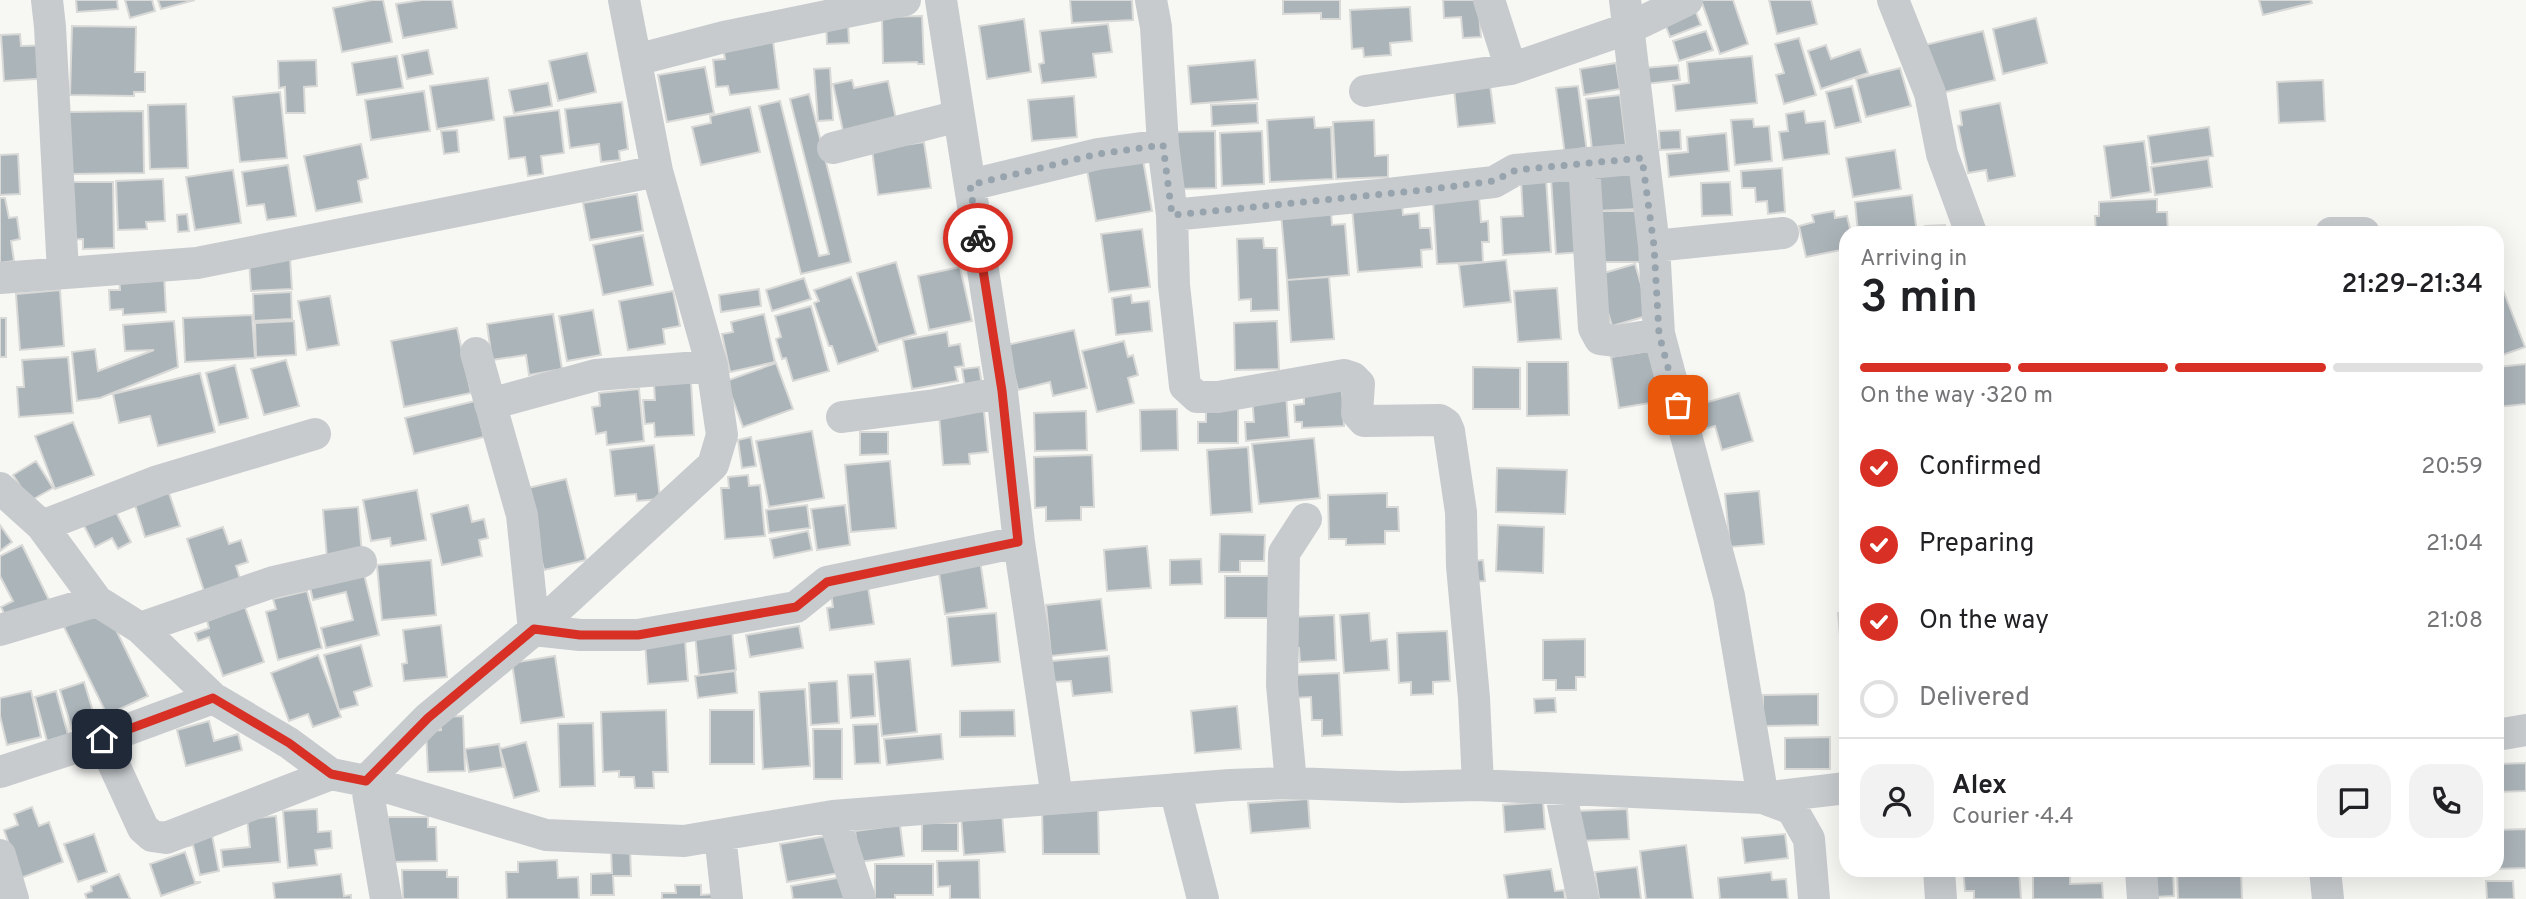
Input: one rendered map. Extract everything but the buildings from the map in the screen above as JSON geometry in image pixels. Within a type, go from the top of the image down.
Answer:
[{"type":"street","points":[[47,0],[63,272]]},
{"type":"street","points":[[366,781],[428,718],[534,629],[713,466],[722,435],[712,366],[657,172],[624,0]]},
{"type":"street","points":[[636,60],[724,37],[905,0]]},
{"type":"street","points":[[941,0],[1002,391],[1018,542],[1057,798]]},
{"type":"street","points":[[1151,0],[1156,27],[1163,145],[1172,215],[1174,285],[1185,386],[1197,397],[1218,397],[1344,375],[1359,384],[1357,413],[1364,421],[1440,421],[1446,424],[1461,512],[1462,566],[1475,698],[1478,785]]},
{"type":"street","points":[[1489,0],[1511,69]]},
{"type":"street","points":[[1365,91],[1511,69],[1627,14],[1687,0]]},
{"type":"street","points":[[1893,0],[1930,93],[1942,154],[1968,226]]},
{"type":"street","points":[[1627,14],[1654,246],[1659,334],[1730,596],[1763,798]]},
{"type":"street","points":[[833,148],[959,116]]},
{"type":"street","points":[[970,185],[1098,154],[1163,145]]},
{"type":"street","points":[[1172,215],[1379,195],[1494,181],[1516,170],[1642,158]]},
{"type":"street","points":[[1584,163],[1594,328],[1600,339],[1617,341],[1659,334]]},
{"type":"street","points":[[0,278],[197,263],[657,172]]},
{"type":"street","points":[[1654,246],[1783,233]]},
{"type":"street","points":[[476,353],[522,515],[534,629]]},
{"type":"street","points":[[490,404],[596,375],[712,366]]},
{"type":"street","points":[[842,417],[935,405],[1002,391]]},
{"type":"street","points":[[42,526],[158,481],[315,434]]},
{"type":"street","points":[[0,488],[42,526],[97,601],[140,628],[213,698],[289,743],[331,774],[366,781],[547,835],[684,841],[832,816],[1175,789],[1291,783],[1402,787],[1478,785],[1763,798],[1839,789]]},
{"type":"street","points":[[1291,783],[1282,685],[1284,553],[1306,519]]},
{"type":"street","points":[[534,629],[580,635],[638,635],[796,607],[827,582],[1018,542]]},
{"type":"street","points":[[140,628],[272,582],[361,562]]},
{"type":"street","points":[[0,630],[97,601]]},
{"type":"street","points":[[0,772],[102,739],[213,698]]},
{"type":"street","points":[[2504,734],[2526,730]]},
{"type":"street","points":[[102,739],[143,828],[152,836],[166,838],[331,774]]},
{"type":"street","points":[[366,781],[386,899]]},
{"type":"street","points":[[1175,789],[1202,899]]},
{"type":"street","points":[[1560,790],[1583,899]]},
{"type":"street","points":[[1763,798],[1792,809],[1809,839],[1814,899]]},
{"type":"street","points":[[832,816],[860,899]]},
{"type":"street","points":[[720,835],[727,899]]},
{"type":"street","points":[[0,855],[13,899]]},
{"type":"street","points":[[1939,877],[1941,899]]},
{"type":"street","points":[[2141,877],[2143,899]]},
{"type":"street","points":[[2326,877],[2328,899]]},
{"type":"way so far","points":[[978,238],[970,185],[1098,154],[1163,145],[1172,215],[1425,190],[1494,181],[1516,170],[1642,158],[1654,246],[1659,334],[1678,405]]},
{"type":"route","points":[[102,739],[213,698],[289,743],[331,774],[366,781],[428,718],[534,629],[580,635],[638,635],[796,607],[827,582],[1018,542],[1002,391],[978,238]]}]
